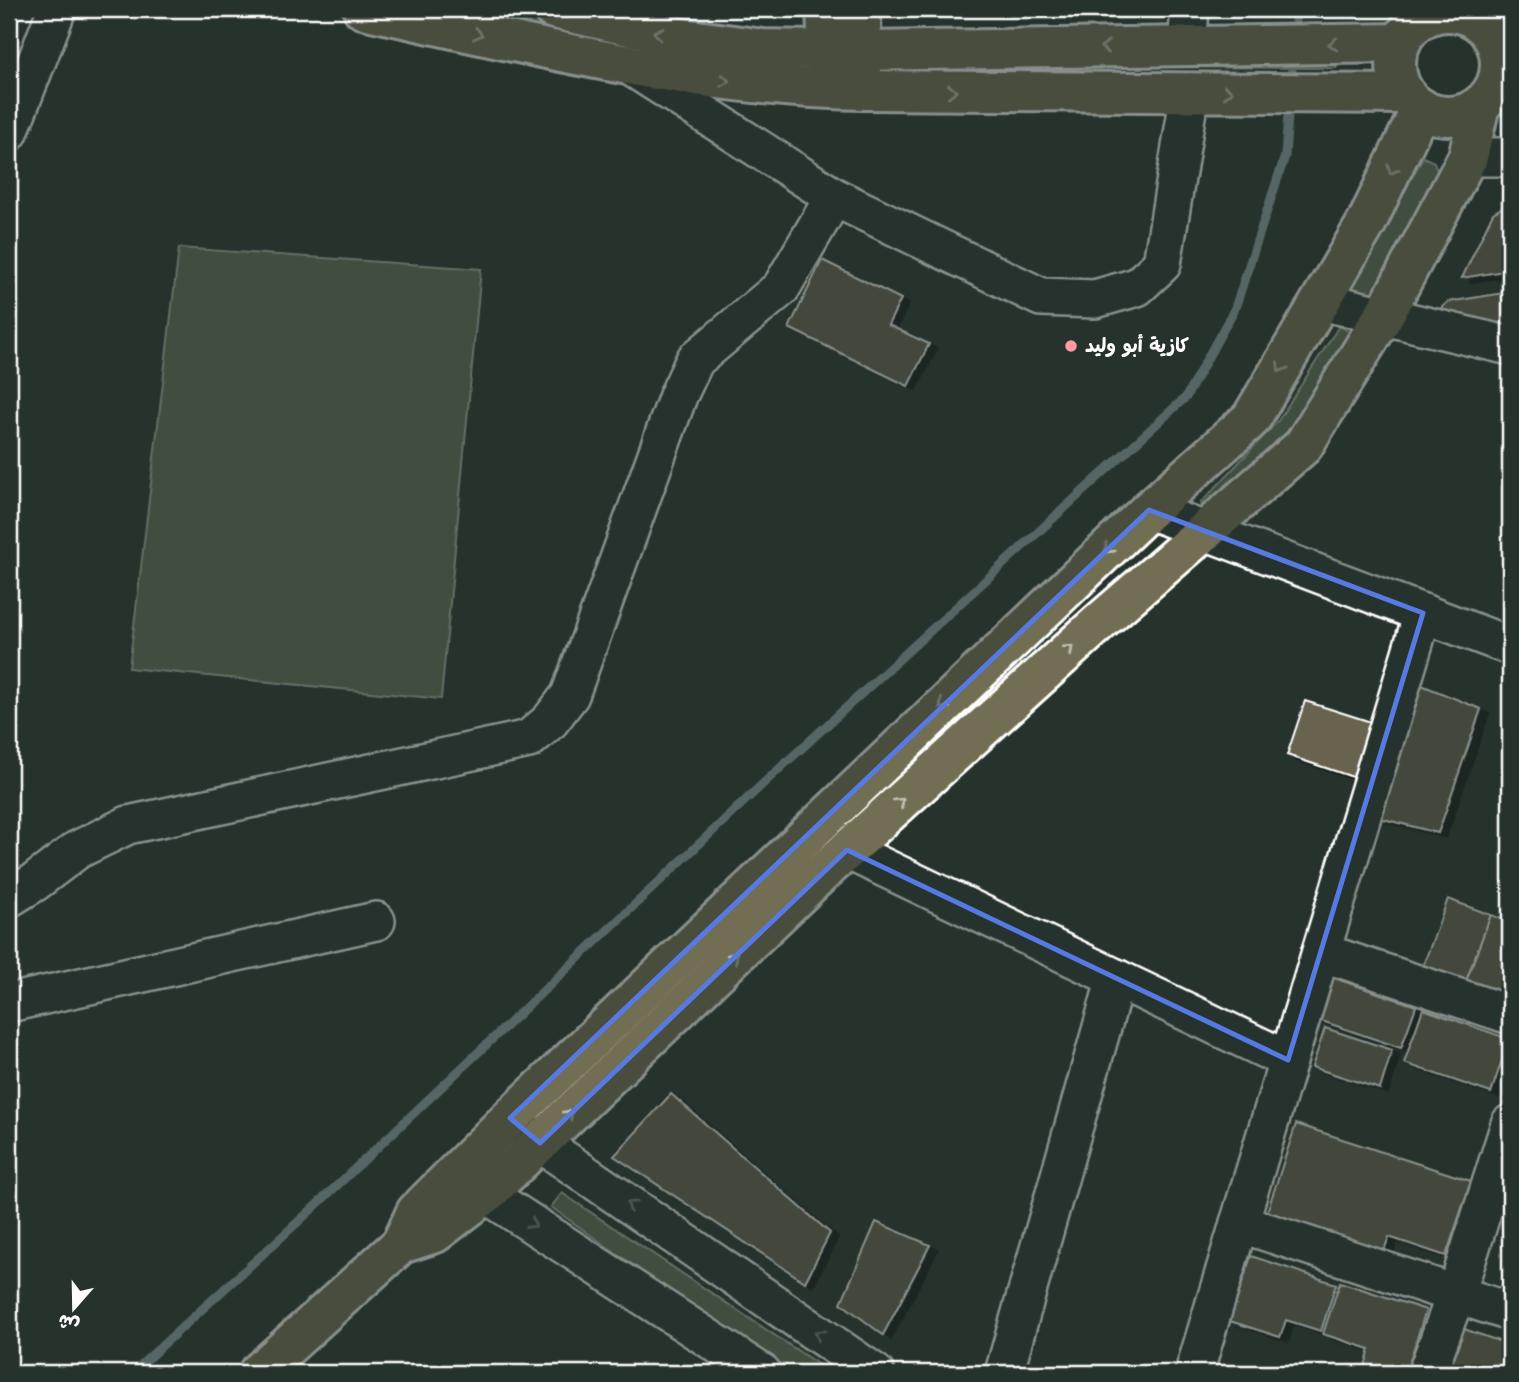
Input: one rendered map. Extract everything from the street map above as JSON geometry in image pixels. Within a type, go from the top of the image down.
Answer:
[{"type":"main road","points":[[363,9],[703,79],[775,87],[846,90],[1190,92],[1413,101]]},
{"type":"main road","points":[[401,1244],[435,1233],[486,1194],[847,850],[1101,621],[1303,446],[1384,315],[1468,156],[1492,102],[1492,92],[1499,76],[1502,41],[1469,17],[1451,12],[1433,14],[1408,27],[1186,46],[845,51],[762,49],[682,38],[553,9]]},
{"type":"main road","points":[[827,9],[845,51],[846,90]]},
{"type":"main road","points":[[845,51],[861,9]]},
{"type":"main road","points":[[1408,27],[1396,63],[1398,79],[1413,101],[1431,113],[1447,116],[1464,114],[1492,102]]},
{"type":"main road","points":[[258,1373],[401,1244],[416,1212],[510,1118],[1149,510],[1251,419],[1367,222],[1413,101]]},
{"type":"street","points":[[9,132],[57,9]]},
{"type":"street","points":[[1186,46],[1190,9]]},
{"type":"street","points":[[627,64],[834,197],[1041,297],[1095,299],[1138,286],[1162,264],[1190,92]]},
{"type":"street","points":[[1468,156],[1510,157]]},
{"type":"street","points":[[9,898],[78,850],[128,825],[529,739],[550,721],[570,695],[678,396],[695,360],[781,288],[834,197]]},
{"type":"street","points":[[1321,301],[1510,346]]},
{"type":"street","points":[[1149,510],[1510,646]]},
{"type":"street","points":[[1194,1373],[1423,613]]},
{"type":"street","points":[[847,850],[1288,1060]]},
{"type":"street","points":[[9,1003],[376,920]]},
{"type":"street","points":[[1321,952],[1510,1015]]},
{"type":"street","points":[[1004,1373],[1116,978]]},
{"type":"street","points":[[510,1118],[540,1143],[875,1373]]},
{"type":"street","points":[[1427,1373],[1456,1294],[1510,1124]]},
{"type":"street","points":[[458,1169],[486,1194],[762,1373]]},
{"type":"street","points":[[1239,1223],[1510,1312]]},
{"type":"highlighted area","points":[[1149,510],[1423,613],[1288,1060],[847,850],[540,1143],[510,1118]]},
{"type":"green space","points":[[453,9],[493,9],[731,66],[548,31]]},
{"type":"green space","points":[[1341,63],[1336,68],[1117,67],[989,71],[983,67]]},
{"type":"green space","points":[[1423,157],[1434,162],[1439,176],[1368,301],[1353,287]]},
{"type":"green space","points":[[179,248],[481,269],[441,699],[129,668]]},
{"type":"green space","points":[[1339,326],[1357,336],[1300,429],[1205,514],[1200,504],[1278,421]]},
{"type":"green space","points":[[562,1193],[831,1373],[793,1373],[551,1207]]},
{"type":"building","points":[[1510,203],[1510,270],[1462,278],[1493,213]]},
{"type":"building","points":[[822,260],[901,299],[888,325],[929,344],[908,386],[789,328]]},
{"type":"building","points":[[1510,292],[1510,335],[1440,314],[1441,308],[1448,302]]},
{"type":"building","points":[[1419,684],[1481,709],[1438,833],[1376,817]]},
{"type":"building","points":[[1305,701],[1371,722],[1353,777],[1287,755]]},
{"type":"building","points":[[1448,899],[1491,915],[1466,981],[1423,966]]},
{"type":"building","points":[[1491,915],[1510,922],[1510,996],[1466,981]]},
{"type":"building","points":[[1328,976],[1416,1006],[1401,1048],[1313,1018]]},
{"type":"building","points":[[1423,1009],[1509,1039],[1491,1093],[1404,1063]]},
{"type":"building","points":[[1325,1028],[1392,1050],[1380,1089],[1312,1067]]},
{"type":"building","points":[[671,1094],[830,1233],[805,1282],[614,1156]]},
{"type":"building","points":[[1296,1124],[1471,1181],[1446,1256],[1389,1237],[1384,1250],[1267,1212]]},
{"type":"building","points":[[876,1222],[930,1245],[883,1335],[841,1303]]},
{"type":"building","points":[[1251,1256],[1336,1284],[1321,1331],[1286,1320],[1280,1337],[1230,1321]]},
{"type":"building","points":[[1340,1282],[1426,1310],[1406,1373],[1363,1373],[1370,1349],[1323,1334]]},
{"type":"building","points":[[1464,1329],[1510,1345],[1510,1373],[1449,1373]]},
{"type":"building","points":[[1021,1359],[1063,1373],[1016,1373]]},
{"type":"waterway","points":[[1294,35],[1296,9]]},
{"type":"waterway","points":[[1291,84],[1293,52]]},
{"type":"waterway","points":[[132,1373],[310,1211],[767,780],[1186,397],[1235,308],[1285,156],[1289,101]]},
{"type":"place","name":"كازية أبو وليد","points":[[1071,346]]}]
